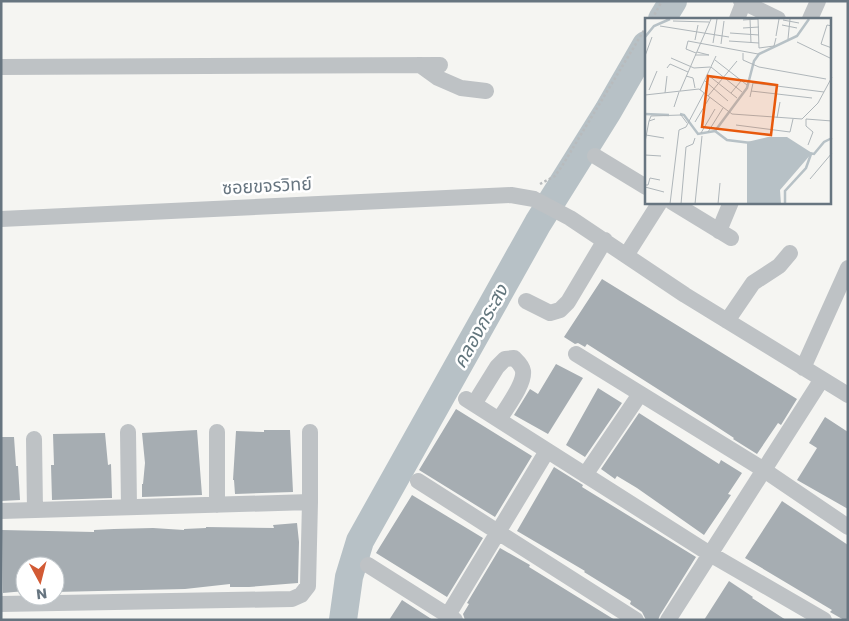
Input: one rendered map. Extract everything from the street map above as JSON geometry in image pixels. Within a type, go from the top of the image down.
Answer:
[{"type":"street","points":[[810,18],[818,1]]},
{"type":"street","points":[[737,18],[743,2],[776,18]]},
{"type":"street","points":[[420,65],[438,78],[461,88],[486,91]]},
{"type":"street","points":[[1,67],[440,65]]},
{"type":"street","points":[[595,156],[645,186]]},
{"type":"street","points":[[536,192],[570,218],[606,240],[685,295],[848,395]]},
{"type":"street","name":"ซอยขจรวิทย์","points":[[1,219],[511,196],[536,192]]},
{"type":"street","points":[[626,254],[659,204]]},
{"type":"street","points":[[675,204],[725,234],[731,204]]},
{"type":"street","points":[[526,301],[550,313],[560,310],[568,302],[606,240]]},
{"type":"street","points":[[727,321],[753,283],[779,266],[790,253]]},
{"type":"street","points":[[803,368],[848,268]]},
{"type":"street","points":[[576,354],[764,470],[848,527]]},
{"type":"street","points":[[499,420],[523,380],[521,365],[514,358],[505,360],[497,367],[470,401],[547,452],[710,554],[824,620]]},
{"type":"street","points":[[668,620],[822,379]]},
{"type":"street","points":[[585,475],[640,394]]},
{"type":"street","points":[[128,432],[129,507]]},
{"type":"street","points":[[217,432],[217,505]]},
{"type":"street","points":[[1,604],[292,599],[301,595],[308,586],[310,432]]},
{"type":"street","points":[[34,439],[35,510]]},
{"type":"street","points":[[368,565],[452,617],[498,532],[547,452]]},
{"type":"street","points":[[418,481],[636,620]]},
{"type":"street","points":[[1,511],[310,502]]},
{"type":"path","points":[[653,18],[662,1]]},
{"type":"path","points":[[536,192],[555,176],[645,29]]},
{"type":"building","points":[[602,279],[797,399],[781,425],[778,423],[757,454],[587,344],[585,347],[578,343],[575,344],[564,337]]},
{"type":"building","points":[[556,364],[583,378],[548,434],[514,415],[530,389],[538,394]]},
{"type":"building","points":[[598,388],[622,403],[585,457],[566,445]]},
{"type":"building","points":[[456,409],[532,456],[495,517],[419,470]]},
{"type":"building","points":[[639,413],[719,464],[721,460],[742,473],[728,494],[731,495],[704,535],[637,488],[617,476],[615,479],[601,469]]},
{"type":"building","points":[[825,417],[848,432],[848,509],[797,480],[817,448],[809,443]]},
{"type":"building","points":[[197,430],[202,495],[142,497],[145,463],[142,433]]},
{"type":"building","points":[[264,430],[290,430],[293,492],[235,494],[233,480],[236,431],[264,432]]},
{"type":"building","points":[[105,433],[108,465],[111,464],[112,498],[52,500],[51,465],[54,465],[53,434]]},
{"type":"building","points":[[1,437],[14,437],[20,500],[1,501]]},
{"type":"building","points":[[554,467],[583,485],[582,487],[696,557],[658,620],[646,620],[642,612],[630,604],[631,601],[517,531]]},
{"type":"building","points":[[412,495],[483,538],[447,597],[376,553]]},
{"type":"building","points":[[782,501],[848,545],[848,620],[844,620],[830,612],[832,610],[745,558]]},
{"type":"building","points":[[297,523],[299,542],[298,583],[249,587],[230,587],[230,584],[185,589],[65,592],[65,556],[15,556],[15,592],[3,593],[2,530],[94,532],[94,530],[153,528],[184,530],[206,527],[274,528],[273,525]]},
{"type":"building","points":[[500,548],[530,565],[529,567],[615,620],[465,620],[463,614],[469,604],[467,603]]},
{"type":"building","points":[[729,581],[752,598],[786,620],[704,620]]},
{"type":"building","points":[[402,600],[433,620],[389,620]]},
{"type":"waterway","name":"คลองกระสง","points":[[663,18],[673,1]]},
{"type":"waterway","name":"คลองกระสง","points":[[343,620],[349,577],[360,541],[538,223],[608,111],[645,47]]}]
